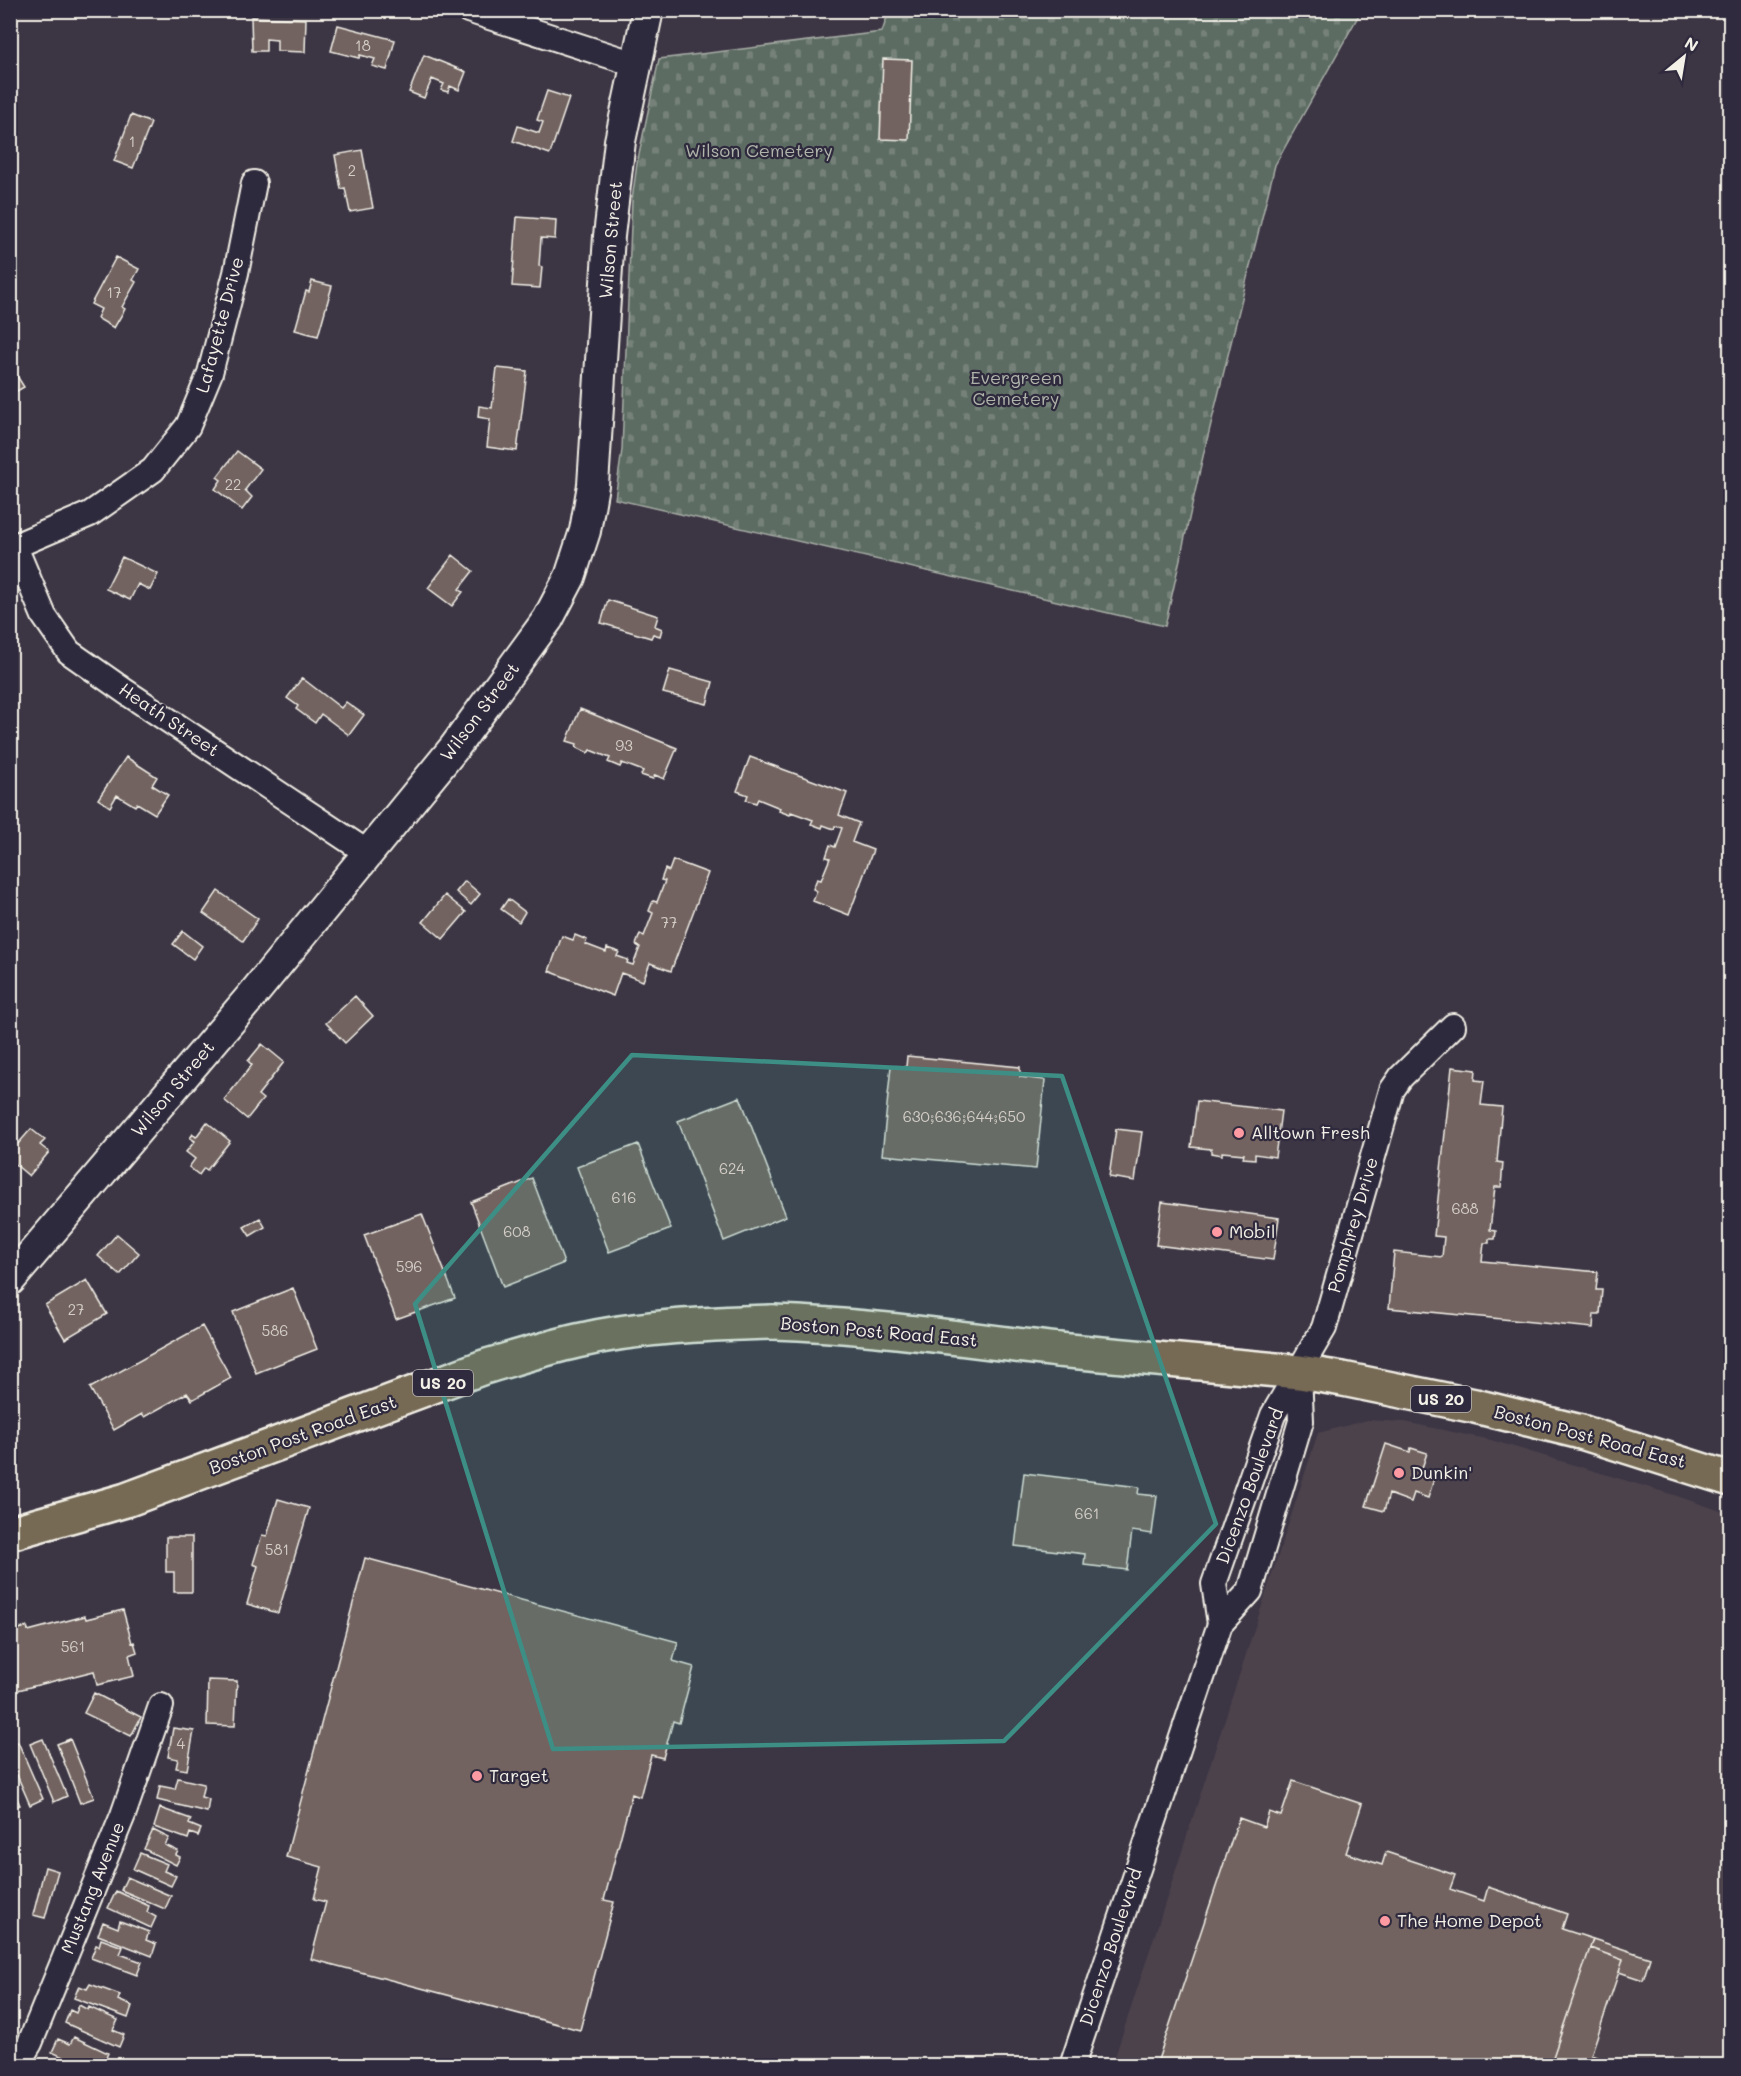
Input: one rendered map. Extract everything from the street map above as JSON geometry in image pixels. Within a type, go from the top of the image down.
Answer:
[{"type":"main road","name":"Boston Post Road East","points":[[10,1533],[126,1500],[484,1367],[534,1352],[579,1340],[671,1327],[773,1322],[885,1329],[1058,1350],[1299,1372],[1343,1379],[1581,1432],[1731,1479]]},
{"type":"street","points":[[468,10],[636,64]]},
{"type":"street","name":"Wilson Street","points":[[10,1280],[193,1066],[454,748],[548,619],[570,577],[585,531],[593,485],[609,236],[620,141],[648,10]]},
{"type":"street","name":"Lafayette Drive","points":[[13,548],[90,514],[153,470],[188,426],[210,374],[236,273],[254,183]]},
{"type":"street","name":"Heath Street","points":[[13,548],[44,616],[69,652],[135,699],[369,853]]},
{"type":"street","name":"Pomphrey Drive","points":[[1299,1372],[1324,1328],[1392,1090],[1401,1077],[1453,1026]]},
{"type":"street","name":"Dicenzo Boulevard","points":[[1220,1624],[1214,1584],[1273,1414],[1299,1372]]},
{"type":"street","name":"Dicenzo Boulevard","points":[[1072,2066],[1220,1624],[1250,1591],[1301,1421],[1299,1372]]},
{"type":"street","name":"Mustang Avenue","points":[[16,2066],[30,2043],[123,1815],[161,1706]]},
{"type":"highlighted area","points":[[632,1055],[1062,1076],[1216,1524],[1004,1741],[553,1749],[415,1304]]},
{"type":"shaded area","points":[[1367,1420],[1405,1422],[1491,1440],[1730,1514],[1730,2065],[1112,2066],[1318,1433]]},
{"type":"green space","name":"Evergreen Cemetery","points":[[889,11],[1361,11],[1275,165],[1204,452],[1165,626],[615,499],[622,450],[632,200],[637,164],[659,59],[882,32]]},
{"type":"building","points":[[251,17],[306,19],[305,52],[277,51],[277,40],[266,39],[266,51],[252,51]]},
{"type":"building","points":[[338,25],[395,40],[387,70],[372,66],[375,59],[360,55],[359,58],[331,51]]},
{"type":"building","points":[[424,55],[466,72],[459,90],[450,86],[448,92],[441,90],[444,84],[432,79],[424,98],[409,92]]},
{"type":"building","points":[[883,59],[912,60],[909,140],[880,139]]},
{"type":"building","points":[[547,91],[569,98],[550,154],[513,141],[518,126],[539,133],[543,122],[537,120]]},
{"type":"building","points":[[131,115],[151,123],[133,168],[114,161]]},
{"type":"building","points":[[362,150],[373,208],[350,212],[345,188],[341,189],[335,155]]},
{"type":"building","points":[[517,217],[556,220],[555,239],[541,238],[540,288],[512,286]]},
{"type":"building","points":[[116,257],[139,269],[133,280],[136,282],[122,307],[125,309],[114,328],[97,318],[101,309],[91,304]]},
{"type":"building","points":[[312,281],[332,286],[318,336],[295,330],[306,291],[309,292]]},
{"type":"building","points":[[10,365],[24,387],[10,395]]},
{"type":"building","points":[[497,368],[527,371],[517,451],[487,447],[490,419],[478,417],[479,406],[492,408]]},
{"type":"building","points":[[237,451],[261,469],[245,490],[252,497],[242,510],[215,489],[221,480],[217,477]]},
{"type":"building","points":[[453,555],[473,571],[459,589],[463,592],[452,606],[428,588]]},
{"type":"building","points":[[122,557],[158,574],[150,590],[138,584],[130,600],[106,589]]},
{"type":"building","points":[[608,600],[658,616],[655,626],[662,629],[660,636],[653,634],[651,638],[601,623]]},
{"type":"building","points":[[670,670],[713,682],[707,704],[663,693]]},
{"type":"building","points":[[302,678],[341,708],[346,702],[364,715],[349,735],[321,714],[315,723],[296,709],[298,706],[287,698]]},
{"type":"building","points":[[580,709],[677,748],[664,779],[655,775],[653,779],[641,775],[643,771],[622,763],[620,767],[608,762],[610,758],[590,750],[588,753],[576,747],[577,744],[567,741]]},
{"type":"building","points":[[126,757],[157,777],[152,785],[168,795],[155,814],[117,795],[110,807],[98,799]]},
{"type":"building","points":[[750,757],[847,793],[839,815],[859,823],[852,842],[873,850],[849,915],[813,901],[817,891],[813,889],[817,879],[821,880],[830,858],[826,857],[830,845],[835,847],[842,828],[835,826],[834,829],[823,825],[822,828],[811,824],[813,820],[791,812],[790,815],[779,811],[780,808],[758,799],[756,803],[746,800],[748,795],[737,791]]},
{"type":"building","points":[[673,860],[708,873],[671,971],[650,963],[643,981],[621,973],[613,996],[549,971],[562,936],[573,940],[575,935],[587,940],[585,944],[606,952],[607,948],[619,952],[617,956],[628,960],[627,963],[633,965],[640,947],[636,945],[640,934],[644,936],[653,913],[649,911],[653,901],[657,902],[665,881],[661,880],[665,869],[669,871]]},
{"type":"building","points":[[465,881],[480,894],[471,905],[456,892]]},
{"type":"building","points":[[218,891],[258,919],[243,941],[203,913]]},
{"type":"building","points":[[445,895],[466,912],[443,939],[423,922]]},
{"type":"building","points":[[508,899],[525,912],[519,922],[501,909]]},
{"type":"building","points":[[183,931],[202,946],[193,959],[173,944]]},
{"type":"building","points":[[355,996],[373,1016],[345,1043],[326,1023]]},
{"type":"building","points":[[262,1044],[284,1062],[258,1095],[263,1099],[247,1119],[224,1100],[252,1065],[248,1061]]},
{"type":"building","points":[[907,1056],[1020,1067],[1020,1077],[1045,1080],[1036,1169],[882,1155],[891,1066],[906,1067]]},
{"type":"building","points":[[1452,1067],[1476,1070],[1475,1080],[1484,1081],[1481,1105],[1502,1107],[1497,1162],[1503,1163],[1501,1187],[1495,1187],[1490,1230],[1496,1231],[1495,1239],[1489,1239],[1489,1243],[1484,1243],[1482,1261],[1598,1272],[1596,1290],[1602,1290],[1600,1314],[1594,1314],[1593,1328],[1389,1308],[1394,1252],[1442,1257],[1444,1237],[1434,1236]]},
{"type":"building","points":[[740,1097],[786,1216],[724,1241],[678,1121]]},
{"type":"building","points":[[1197,1101],[1281,1111],[1275,1157],[1255,1154],[1255,1159],[1243,1158],[1244,1154],[1222,1152],[1222,1155],[1211,1153],[1211,1149],[1191,1147]]},
{"type":"building","points":[[207,1122],[230,1141],[207,1170],[204,1168],[199,1175],[189,1167],[195,1159],[186,1152],[195,1141],[190,1138],[193,1134],[196,1137]]},
{"type":"building","points":[[31,1129],[45,1140],[40,1145],[49,1152],[29,1176],[10,1160],[10,1153]]},
{"type":"building","points":[[1116,1129],[1142,1132],[1135,1181],[1109,1177]]},
{"type":"building","points":[[638,1144],[671,1229],[609,1252],[577,1167]]},
{"type":"building","points":[[532,1178],[564,1263],[503,1287],[471,1202]]},
{"type":"building","points":[[1162,1202],[1279,1218],[1273,1260],[1156,1245]]},
{"type":"building","points":[[422,1214],[455,1298],[396,1319],[364,1235]]},
{"type":"building","points":[[260,1218],[265,1227],[250,1236],[244,1227]]},
{"type":"building","points":[[117,1234],[139,1253],[120,1275],[98,1256]]},
{"type":"building","points":[[87,1280],[107,1314],[65,1339],[45,1305]]},
{"type":"building","points":[[293,1288],[317,1349],[256,1373],[233,1312]]},
{"type":"building","points":[[202,1326],[231,1378],[192,1400],[187,1393],[144,1417],[142,1414],[114,1430],[90,1388]]},
{"type":"building","points":[[14,1413],[18,1457],[10,1458],[10,1414]]},
{"type":"building","points":[[1386,1444],[1410,1452],[1411,1448],[1427,1453],[1420,1474],[1434,1479],[1428,1498],[1414,1493],[1411,1502],[1389,1494],[1384,1511],[1366,1506]]},
{"type":"building","points":[[1024,1473],[1139,1487],[1138,1494],[1157,1496],[1152,1534],[1132,1531],[1127,1570],[1084,1565],[1085,1554],[1015,1546]]},
{"type":"building","points":[[278,1499],[309,1508],[278,1613],[247,1604],[258,1566],[253,1564],[262,1535],[267,1536]]},
{"type":"building","points":[[166,1537],[192,1537],[192,1592],[174,1592],[174,1572],[166,1572]]},
{"type":"building","name":"Target","points":[[365,1558],[678,1642],[673,1661],[694,1667],[679,1723],[673,1721],[663,1758],[651,1755],[640,1797],[632,1794],[604,1900],[614,1902],[580,2030],[311,1959],[326,1902],[314,1899],[322,1867],[286,1857]]},
{"type":"building","points":[[123,1610],[132,1643],[134,1642],[137,1652],[129,1655],[134,1676],[97,1685],[94,1671],[10,1692],[10,1631],[27,1627],[28,1631],[85,1616],[86,1619]]},
{"type":"building","points":[[208,1680],[237,1681],[235,1726],[207,1725]]},
{"type":"building","points":[[94,1693],[141,1717],[131,1736],[84,1713]]},
{"type":"building","points":[[173,1728],[194,1731],[187,1770],[176,1768],[178,1759],[168,1757]]},
{"type":"building","points":[[43,1739],[67,1796],[54,1802],[30,1744]]},
{"type":"building","points":[[70,1739],[94,1798],[80,1803],[57,1744]]},
{"type":"building","points":[[18,1742],[43,1799],[30,1805],[10,1759],[10,1745]]},
{"type":"building","points":[[178,1778],[204,1784],[201,1797],[209,1799],[207,1812],[157,1800],[160,1786],[175,1789]]},
{"type":"building","name":"The Home Depot","points":[[1293,1781],[1362,1804],[1346,1853],[1382,1865],[1386,1852],[1455,1875],[1450,1889],[1484,1901],[1488,1887],[1567,1914],[1562,1929],[1593,1939],[1550,2066],[1156,2066],[1239,1818],[1264,1827],[1269,1812],[1281,1816]]},
{"type":"building","points":[[10,1783],[20,1805],[10,1809]]},
{"type":"building","points":[[160,1808],[191,1819],[189,1824],[201,1829],[198,1836],[190,1833],[188,1839],[154,1827]]},
{"type":"building","points":[[153,1830],[169,1838],[165,1845],[178,1851],[176,1855],[180,1857],[176,1865],[144,1849]]},
{"type":"building","points":[[140,1853],[167,1864],[164,1871],[176,1876],[171,1886],[133,1869]]},
{"type":"building","points":[[45,1867],[58,1871],[45,1918],[33,1915]]},
{"type":"building","points":[[127,1877],[171,1896],[165,1909],[121,1890]]},
{"type":"building","points":[[116,1891],[149,1906],[147,1912],[156,1917],[151,1928],[108,1908]]},
{"type":"building","points":[[120,1921],[149,1932],[146,1940],[156,1944],[152,1956],[98,1935],[103,1922],[118,1928]]},
{"type":"building","points":[[101,1939],[123,1947],[120,1954],[142,1962],[137,1975],[91,1958]]},
{"type":"building","points":[[1593,1939],[1650,1958],[1643,1980],[1619,1972],[1623,1960],[1590,1948]]},
{"type":"building","points":[[1590,1948],[1623,1960],[1591,2055],[1610,2062],[1609,2066],[1550,2066]]},
{"type":"building","points":[[90,1984],[120,1995],[118,2000],[132,2006],[128,2018],[74,1998],[79,1986],[87,1989]]},
{"type":"building","points":[[79,2005],[118,2020],[113,2030],[124,2035],[119,2047],[65,2023],[70,2010],[76,2013]]},
{"type":"building","points":[[74,2037],[108,2053],[105,2060],[117,2066],[82,2066],[52,2052],[58,2039],[70,2044]]},
{"type":"place","name":"Alltown Fresh","points":[[1239,1133]]},
{"type":"place","name":"Mobil","points":[[1217,1232]]},
{"type":"place","name":"Dunkin'","points":[[1399,1473]]},
{"type":"place","name":"Target","points":[[477,1776]]},
{"type":"place","name":"The Home Depot","points":[[1385,1921]]},
{"type":"park label","name":"Wilson Cemetery","points":[[759,151]]}]
